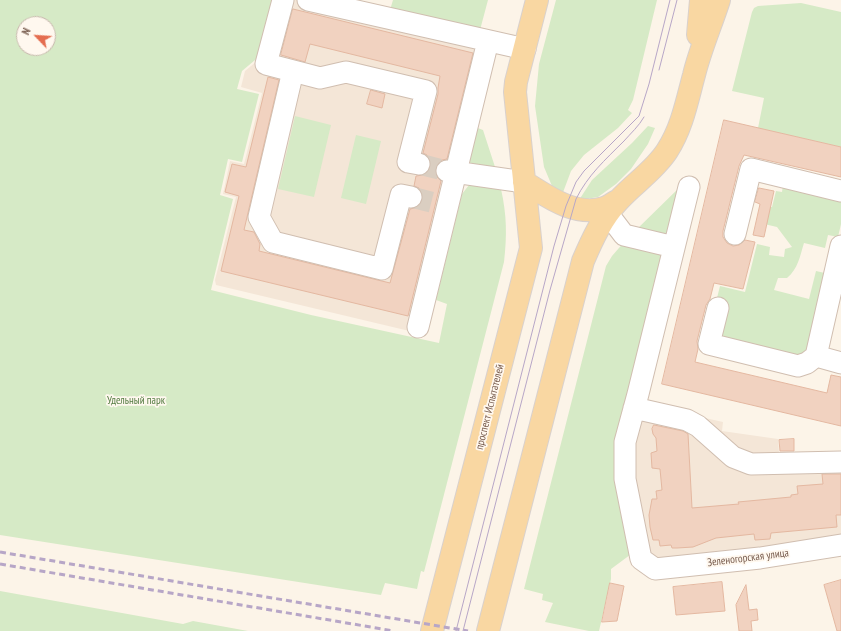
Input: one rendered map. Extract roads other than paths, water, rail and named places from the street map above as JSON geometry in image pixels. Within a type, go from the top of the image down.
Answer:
[{"type":"main road","name":"проспект Испытателей","points":[[432,631],[531,248],[515,92],[537,0]]},
{"type":"main road","points":[[694,74],[701,0]]},
{"type":"main road","points":[[488,631],[583,261],[603,220],[652,169],[666,152],[679,129],[694,74],[719,0]]},
{"type":"main road","points":[[524,182],[548,197],[573,208],[613,208]]},
{"type":"street","points":[[283,0],[266,64],[293,71],[320,78],[346,72],[426,91],[414,163],[406,196],[382,269],[273,242],[259,217],[293,71]]},
{"type":"street","points":[[308,0],[362,6],[525,49]]},
{"type":"street","points":[[418,327],[451,172],[488,40]]},
{"type":"street","points":[[735,234],[751,169],[841,191]]},
{"type":"street","points":[[451,172],[524,182]]},
{"type":"street","points":[[689,187],[634,408],[687,420],[698,426],[733,457],[751,464],[841,462]]},
{"type":"street","points":[[613,208],[624,235],[674,247]]},
{"type":"street","points":[[718,308],[709,344],[798,366],[807,363],[816,356],[841,246]]},
{"type":"street","points":[[816,356],[841,363]]},
{"type":"street","name":"Зеленогорская улица","points":[[634,408],[625,442],[625,479],[641,559],[655,569],[760,558],[841,545]]},
{"type":"tunnel","points":[[419,164],[447,171]]},
{"type":"tunnel","points":[[411,197],[439,204]]},
{"type":"tram line","points":[[456,631],[554,246],[566,206],[576,182],[584,171],[639,116],[649,84],[670,0]]},
{"type":"tram line","points":[[659,70],[677,0]]},
{"type":"tram line","points":[[463,631],[550,290],[576,199],[591,175],[635,129],[644,117]]},
{"type":"railway","points":[[0,552],[468,631]]},
{"type":"railway","points":[[0,564],[394,631]]},
{"type":"park label","name":"Удельный парк","points":[[136,401]]}]
